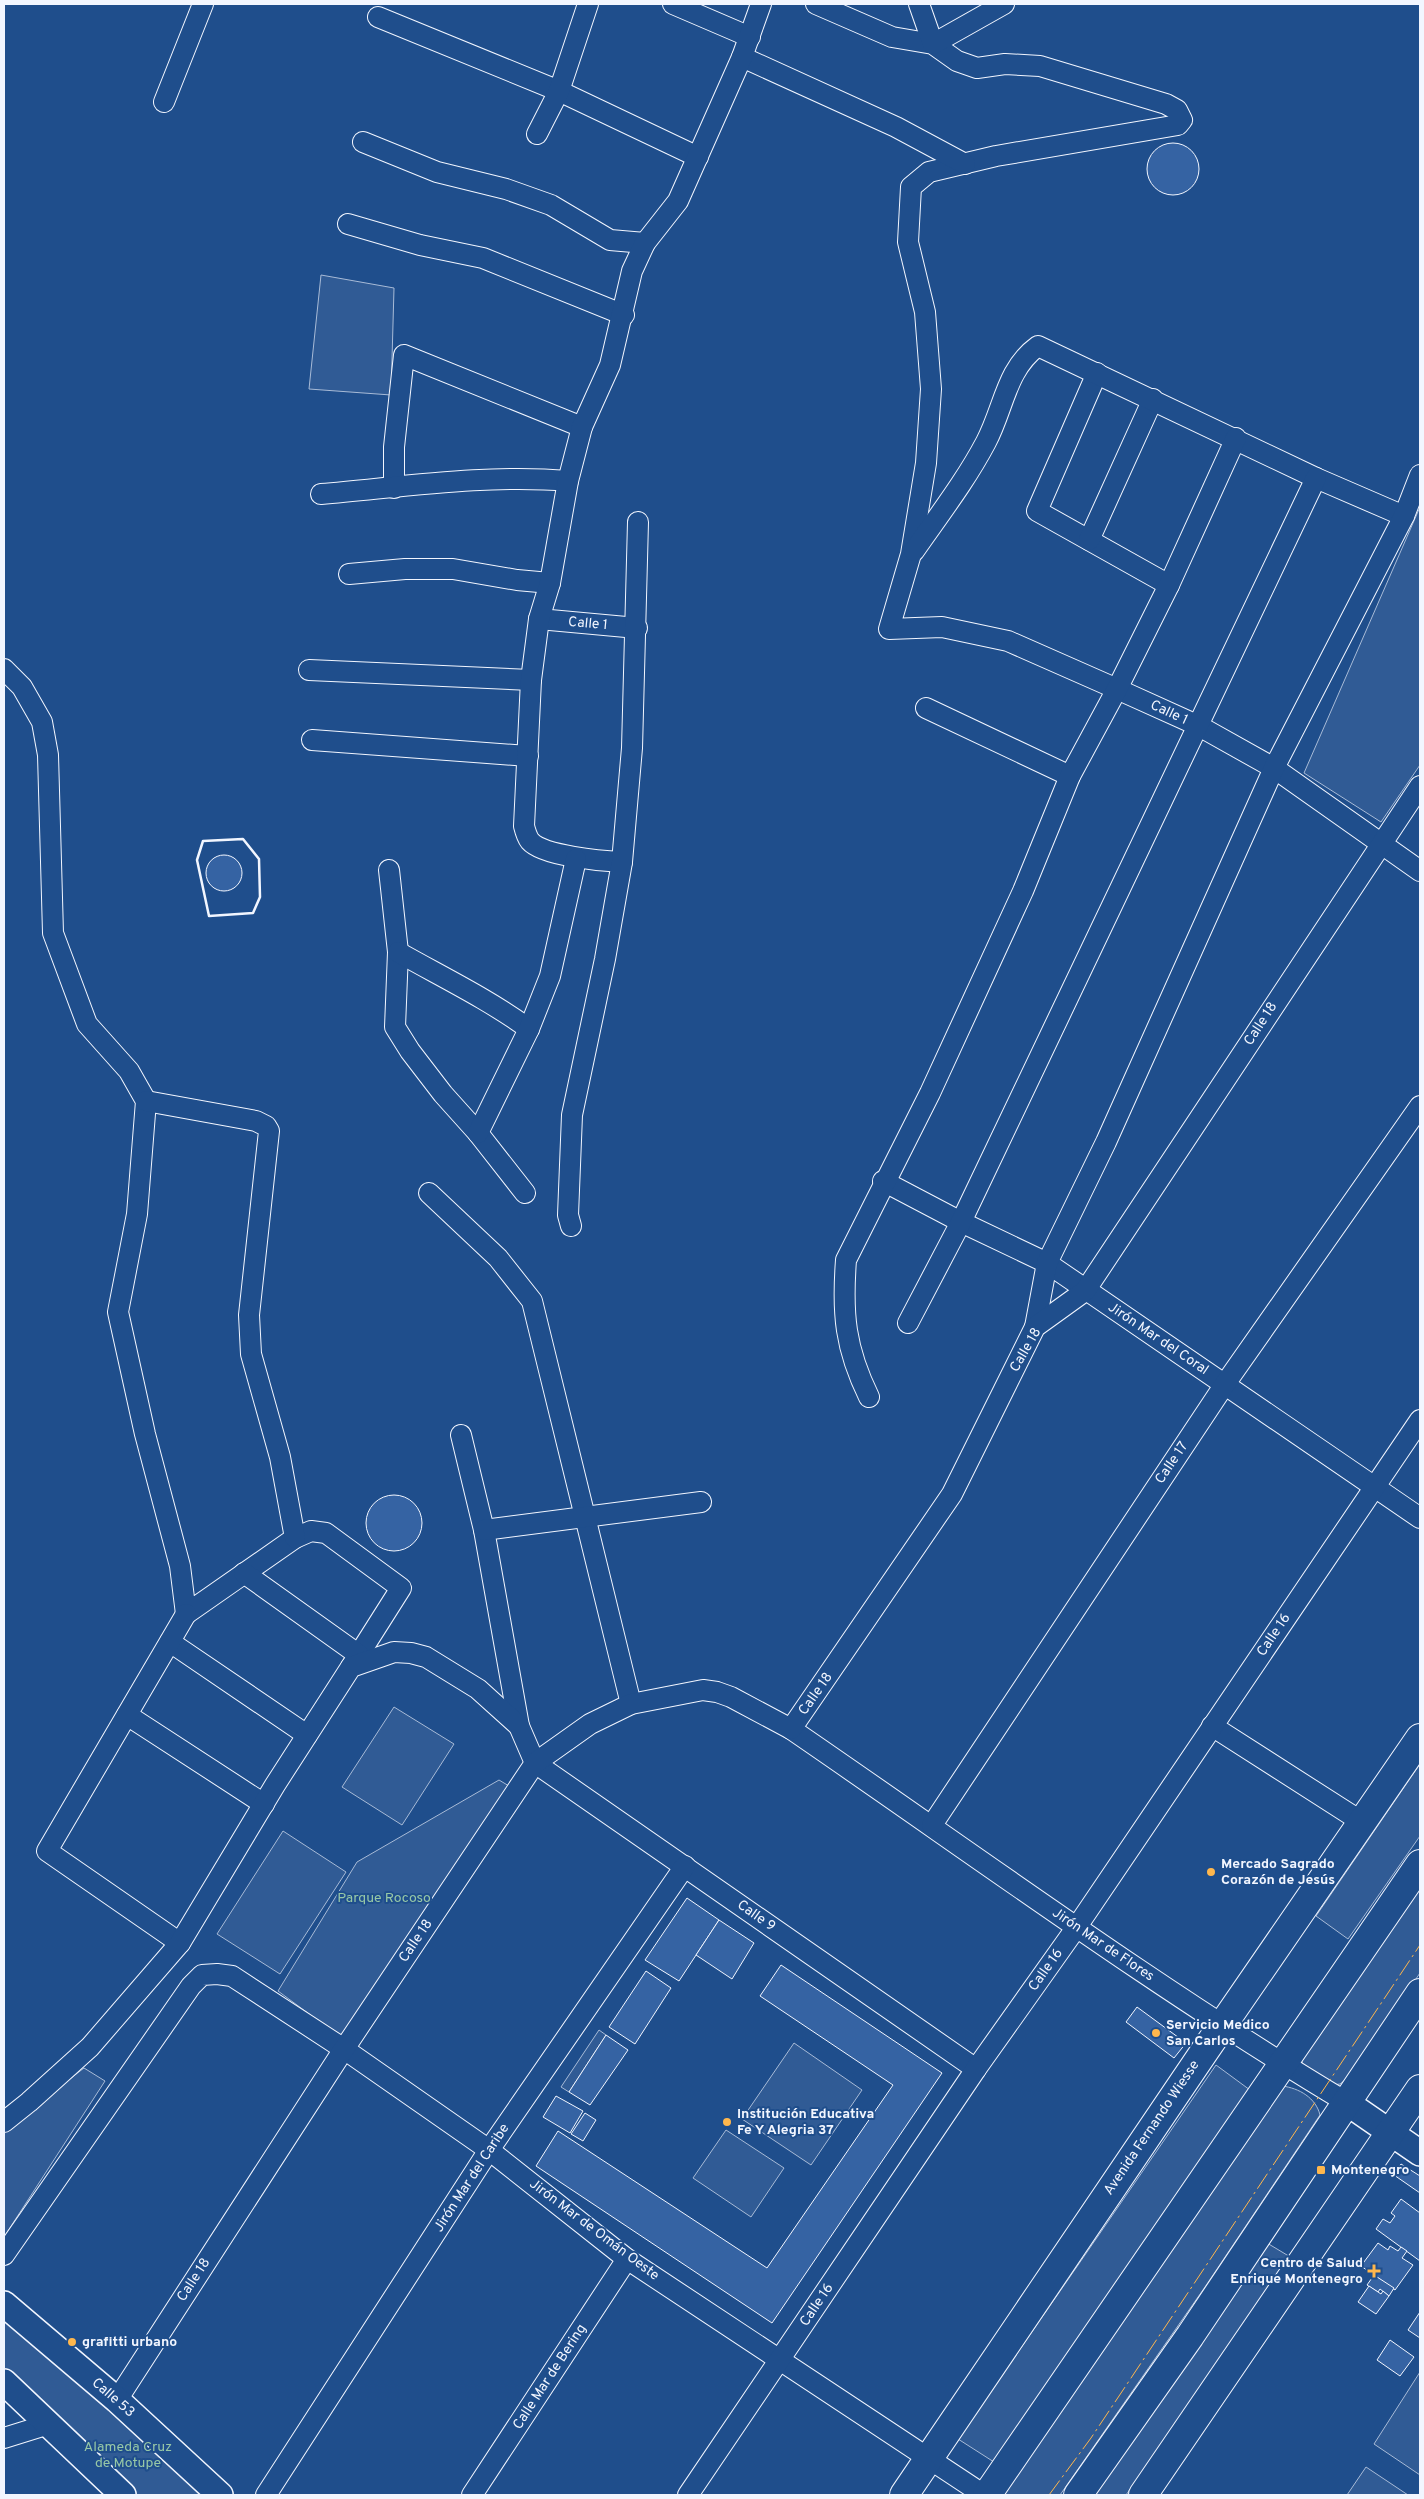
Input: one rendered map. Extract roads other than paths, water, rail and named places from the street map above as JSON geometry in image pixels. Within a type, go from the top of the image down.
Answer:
[{"type":"main road","name":"Avenida Fernando Wiesse","points":[[904,2495],[1222,2025],[1420,1738]]},
{"type":"main road","points":[[986,2495],[1420,1864]]},
{"type":"main road","points":[[1078,2495],[1190,2336],[1420,1993]]},
{"type":"main road","points":[[1143,2495],[1420,2089]]},
{"type":"street","points":[[164,102],[203,4]]},
{"type":"street","points":[[537,134],[559,91],[588,4]]},
{"type":"street","points":[[673,4],[750,37]]},
{"type":"street","points":[[622,862],[576,859],[530,841],[524,826],[531,680],[539,619],[550,583],[568,481],[582,427],[610,365],[624,315],[632,271],[645,243],[678,201],[742,57],[761,4]]},
{"type":"street","points":[[816,4],[892,37],[933,44],[957,61],[977,68],[1005,64],[1040,66],[1131,93],[1177,110],[1182,120],[1178,125],[929,172],[911,187],[908,242],[925,312],[931,389],[926,462],[911,554]]},
{"type":"street","points":[[919,4],[933,44]]},
{"type":"street","points":[[933,44],[1004,4]]},
{"type":"street","points":[[378,17],[559,91],[698,157]]},
{"type":"street","points":[[742,57],[896,127],[965,164]]},
{"type":"street","points":[[363,142],[437,172],[506,189],[551,205],[610,240],[645,243]]},
{"type":"street","points":[[348,224],[420,244],[483,258],[624,315]]},
{"type":"street","points":[[911,554],[949,501],[986,441],[1014,371],[1025,355],[1038,346],[1236,438],[1316,478],[1404,516]]},
{"type":"street","points":[[394,488],[394,447],[404,355],[582,427]]},
{"type":"street","points":[[1097,373],[1037,511],[1169,584]]},
{"type":"street","points":[[1089,540],[1153,399]]},
{"type":"street","points":[[868,1397],[856,1370],[847,1342],[844,1291],[846,1260],[883,1181],[930,1092],[1019,900],[1070,776],[1117,689],[1169,584],[1236,438]]},
{"type":"street","points":[[1035,1327],[1047,1264],[1106,1142],[1274,768],[1404,516],[1420,475]]},
{"type":"street","points":[[321,494],[501,479],[539,478],[568,481]]},
{"type":"street","points":[[908,1323],[961,1222],[1316,478]]},
{"type":"street","points":[[571,1226],[568,1214],[572,1115],[605,959],[622,862],[632,748],[637,628],[638,522]]},
{"type":"street","name":"Calle 1","points":[[911,554],[889,629],[942,627],[1008,641],[1117,689],[1198,726],[1274,768],[1420,871]]},
{"type":"street","points":[[349,574],[405,569],[453,569],[517,580],[550,583]]},
{"type":"street","name":"Calle 1","points":[[539,619],[637,628]]},
{"type":"street","points":[[4,669],[22,687],[42,722],[48,755],[53,933],[87,1024],[129,1071],[146,1101],[137,1214],[118,1312],[145,1434],[180,1566],[186,1614]]},
{"type":"street","points":[[309,670],[531,680]]},
{"type":"street","points":[[926,708],[1070,776]]},
{"type":"street","points":[[312,740],[528,756]]},
{"type":"street","name":"Calle 18","points":[[117,2400],[344,2049],[535,1763],[590,1724],[631,1704],[703,1690],[717,1692],[791,1728],[952,1494],[1035,1327],[1085,1291],[1381,842],[1420,786]]},
{"type":"street","points":[[478,1133],[529,1028],[550,976],[576,859]]},
{"type":"street","points":[[389,870],[398,952],[395,1027],[410,1052],[443,1094],[478,1133],[525,1193]]},
{"type":"street","points":[[398,952],[470,994],[498,1006],[529,1028]]},
{"type":"street","points":[[146,1101],[256,1121],[266,1126],[269,1131],[249,1316],[250,1344],[251,1354],[280,1457],[295,1538]]},
{"type":"street","name":"Calle 17","points":[[932,1825],[1225,1384],[1420,1106]]},
{"type":"street","name":"Jirón Mar del Coral","points":[[883,1181],[1047,1264],[1420,1518]]},
{"type":"street","points":[[429,1194],[498,1258],[532,1301],[583,1516],[631,1704]]},
{"type":"street","name":"Calle 16","points":[[688,2495],[976,2069],[1076,1928],[1420,1420]]},
{"type":"street","points":[[461,1435],[484,1530],[518,1726],[535,1763]]},
{"type":"street","points":[[484,1530],[701,1502]]},
{"type":"street","points":[[4,2122],[30,2102],[90,2047],[180,1943],[307,1734],[401,1588],[326,1534],[311,1531],[295,1538],[186,1614],[47,1850],[180,1943]]},
{"type":"street","points":[[244,1573],[355,1661]]},
{"type":"street","points":[[170,1642],[307,1734]]},
{"type":"street","points":[[355,1661],[394,1652],[411,1653],[426,1657],[478,1689],[518,1726]]},
{"type":"street","points":[[127,1715],[264,1804]]},
{"type":"street","points":[[1212,1726],[1362,1822]]},
{"type":"street","name":"Jirón Mar de Flores","points":[[791,1728],[932,1825],[1076,1928],[1282,2064],[1346,2102],[1420,2153]]},
{"type":"street","name":"Calle 9","points":[[535,1763],[976,2069]]},
{"type":"street","name":"Jirón Mar del Caribe","points":[[266,2495],[489,2150],[685,1866]]},
{"type":"street","name":"Jirón Mar de Omán Oeste","points":[[4,2255],[191,1986],[202,1975],[232,1976],[344,2049],[489,2150],[627,2259],[928,2459],[986,2495]]},
{"type":"street","name":"Calle Mar de Bering","points":[[472,2495],[627,2259]]},
{"type":"street","name":"Calle 53","points":[[4,2304],[117,2400],[220,2495]]},
{"type":"street","points":[[4,2382],[123,2495]]},
{"type":"street","points":[[4,2438],[49,2424]]},
{"type":"place","name":"Mercado Sagrado Corazón de Jesús","points":[[1211,1872]]},
{"type":"place","name":"Servicio Medico San Carlos","points":[[1156,2033]]},
{"type":"place","name":"Institución Educativa Fe Y Alegria 37","points":[[727,2122]]},
{"type":"place","name":"Montenegro","points":[[1321,2170]]},
{"type":"place","name":"Centro de Salud Enrique Montenegro","points":[[1374,2271]]},
{"type":"place","name":"grafitti urbano","points":[[72,2342]]},
{"type":"park label","name":"Parque Rocoso","points":[[384,1898]]},
{"type":"park label","name":"Alameda Cruz de Motupe","points":[[128,2456]]}]
